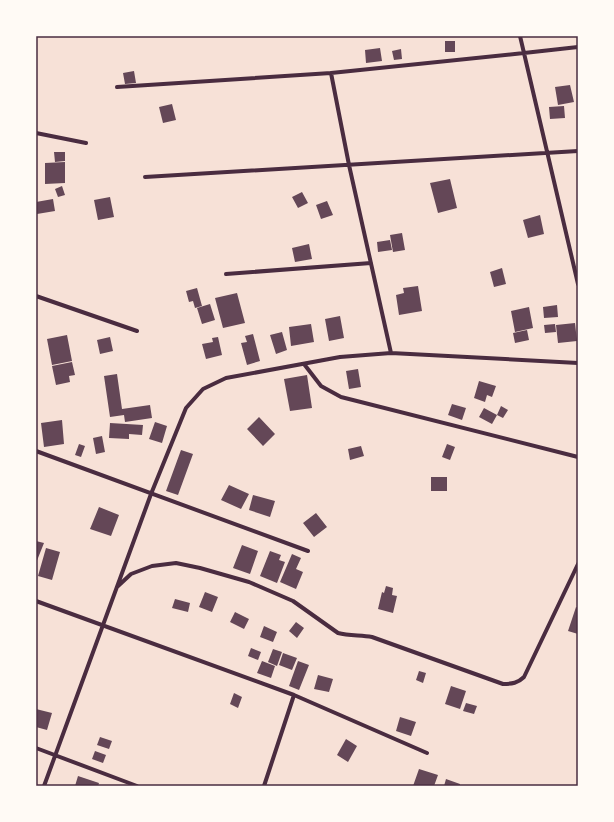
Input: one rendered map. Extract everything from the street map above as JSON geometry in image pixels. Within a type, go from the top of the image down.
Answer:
[{"type":"street","points":[[520,36],[578,284]]},
{"type":"street","points":[[117,87],[331,73],[524,54],[578,46]]},
{"type":"street","points":[[331,73],[349,165],[391,353]]},
{"type":"street","points":[[36,133],[86,143]]},
{"type":"street","points":[[145,177],[578,151]]},
{"type":"street","points":[[226,274],[371,263]]},
{"type":"street","points":[[36,296],[137,331]]},
{"type":"street","points":[[44,786],[151,494],[186,408],[203,389],[226,378],[340,358],[391,353],[578,363]]},
{"type":"street","points":[[304,364],[321,386],[340,396],[578,457]]},
{"type":"street","points":[[36,451],[308,551]]},
{"type":"street","points":[[116,588],[131,574],[152,566],[176,563],[200,568],[249,582],[293,601],[338,633],[372,637],[503,684],[511,684],[519,682],[524,676],[578,564]]},
{"type":"street","points":[[36,601],[294,695],[427,753]]},
{"type":"street","points":[[264,786],[294,695]]},
{"type":"street","points":[[36,748],[137,786]]},
{"type":"building","points":[[445,41],[455,41],[455,52],[445,52]]},
{"type":"building","points":[[380,48],[382,61],[366,63],[365,50]]},
{"type":"building","points":[[401,49],[402,59],[394,60],[392,51]]},
{"type":"building","points":[[134,71],[136,83],[125,84],[123,73]]},
{"type":"building","points":[[570,85],[574,102],[558,105],[555,87]]},
{"type":"building","points":[[172,104],[176,120],[163,123],[159,107]]},
{"type":"building","points":[[564,106],[565,118],[550,119],[549,107]]},
{"type":"building","points":[[54,152],[65,152],[65,161],[55,162]]},
{"type":"building","points":[[65,162],[65,183],[45,184],[45,163]]},
{"type":"building","points":[[450,179],[457,208],[438,213],[430,183]]},
{"type":"building","points":[[62,186],[65,195],[58,197],[55,189]]},
{"type":"building","points":[[302,192],[308,203],[298,208],[292,197]]},
{"type":"building","points":[[110,197],[114,217],[98,220],[94,200]]},
{"type":"building","points":[[53,199],[55,211],[37,214],[36,202]]},
{"type":"building","points":[[327,201],[333,215],[321,219],[316,205]]},
{"type":"building","points":[[540,215],[544,234],[528,238],[523,220]]},
{"type":"building","points":[[402,233],[405,250],[393,252],[390,235]]},
{"type":"building","points":[[390,240],[392,250],[378,252],[377,242]]},
{"type":"building","points":[[309,244],[312,259],[295,262],[292,248]]},
{"type":"building","points":[[502,268],[506,284],[494,287],[490,272]]},
{"type":"building","points":[[418,286],[422,311],[399,315],[396,295],[404,293],[403,288]]},
{"type":"building","points":[[197,288],[202,306],[195,308],[193,301],[189,302],[186,291]]},
{"type":"building","points":[[237,293],[245,323],[223,328],[215,298]]},
{"type":"building","points":[[210,304],[215,320],[202,324],[197,308]]},
{"type":"building","points":[[557,305],[558,317],[544,318],[543,307]]},
{"type":"building","points":[[529,307],[533,328],[515,332],[511,311]]},
{"type":"building","points":[[340,316],[344,338],[329,341],[325,319]]},
{"type":"building","points":[[575,323],[577,341],[558,343],[556,325]]},
{"type":"building","points":[[311,324],[314,342],[291,346],[289,327]]},
{"type":"building","points":[[555,324],[556,332],[545,333],[544,325]]},
{"type":"building","points":[[527,330],[529,340],[515,343],[513,333]]},
{"type":"building","points":[[282,332],[287,350],[276,354],[270,335]]},
{"type":"building","points":[[253,334],[260,361],[247,365],[241,343],[247,342],[245,336]]},
{"type":"building","points":[[67,335],[72,361],[52,365],[47,339]]},
{"type":"building","points":[[110,337],[113,351],[100,354],[97,340]]},
{"type":"building","points":[[218,337],[222,355],[206,359],[202,344],[213,342],[212,338]]},
{"type":"building","points":[[72,362],[75,375],[69,376],[70,382],[56,385],[52,366]]},
{"type":"building","points":[[358,369],[361,387],[349,389],[346,371]]},
{"type":"building","points":[[117,374],[122,409],[150,405],[152,418],[125,422],[124,415],[110,417],[104,376]]},
{"type":"building","points":[[307,375],[312,408],[290,411],[284,379]]},
{"type":"building","points":[[479,381],[496,386],[492,397],[487,395],[485,402],[474,398]]},
{"type":"building","points":[[452,404],[466,408],[462,420],[448,415]]},
{"type":"building","points":[[501,406],[508,410],[503,418],[497,415]]},
{"type":"building","points":[[484,408],[497,415],[492,424],[479,417]]},
{"type":"building","points":[[259,417],[275,434],[263,446],[247,429]]},
{"type":"building","points":[[62,420],[64,444],[44,447],[41,423]]},
{"type":"building","points":[[155,422],[167,426],[162,443],[149,439]]},
{"type":"building","points":[[110,423],[143,425],[142,435],[129,434],[129,439],[109,438]]},
{"type":"building","points":[[102,436],[105,452],[96,454],[93,438]]},
{"type":"building","points":[[79,444],[85,446],[81,457],[75,455]]},
{"type":"building","points":[[447,444],[455,447],[450,460],[442,457]]},
{"type":"building","points":[[361,446],[364,456],[350,460],[348,449]]},
{"type":"building","points":[[181,450],[193,454],[178,495],[166,491]]},
{"type":"building","points":[[431,477],[447,477],[447,491],[431,491]]},
{"type":"building","points":[[229,485],[249,494],[241,509],[221,500]]},
{"type":"building","points":[[253,495],[275,501],[270,517],[249,510]]},
{"type":"building","points":[[99,507],[119,515],[111,536],[90,529]]},
{"type":"building","points":[[316,513],[327,527],[314,537],[303,523]]},
{"type":"building","points":[[36,541],[44,543],[36,563]]},
{"type":"building","points":[[242,545],[258,551],[250,574],[233,568]]},
{"type":"building","points":[[46,548],[60,552],[52,580],[38,576]]},
{"type":"building","points":[[270,551],[281,555],[279,560],[285,562],[277,583],[260,576]]},
{"type":"building","points":[[292,554],[301,558],[296,569],[303,572],[296,589],[280,582]]},
{"type":"building","points":[[386,586],[393,588],[392,595],[397,596],[393,613],[378,609],[382,592],[384,593]]},
{"type":"building","points":[[205,592],[218,597],[212,612],[199,607]]},
{"type":"building","points":[[175,599],[190,603],[188,612],[172,608]]},
{"type":"building","points":[[576,607],[578,608],[578,634],[568,631]]},
{"type":"building","points":[[235,612],[249,619],[244,629],[230,622]]},
{"type":"building","points":[[296,622],[304,628],[297,638],[289,631]]},
{"type":"building","points":[[264,626],[277,632],[273,642],[260,637]]},
{"type":"building","points":[[251,648],[261,652],[258,660],[248,656]]},
{"type":"building","points":[[273,649],[282,652],[277,666],[268,662]]},
{"type":"building","points":[[283,653],[297,658],[292,670],[279,665]]},
{"type":"building","points":[[262,661],[275,666],[271,678],[257,673]]},
{"type":"building","points":[[298,661],[309,665],[299,690],[289,686]]},
{"type":"building","points":[[419,671],[426,673],[423,683],[416,680]]},
{"type":"building","points":[[318,675],[333,679],[329,692],[314,689]]},
{"type":"building","points":[[451,686],[466,691],[460,709],[445,704]]},
{"type":"building","points":[[234,693],[242,697],[238,708],[230,704]]},
{"type":"building","points":[[466,703],[477,706],[474,714],[463,711]]},
{"type":"building","points":[[36,709],[52,713],[47,730],[36,727]]},
{"type":"building","points":[[400,717],[416,722],[411,736],[396,731]]},
{"type":"building","points":[[100,737],[112,741],[109,749],[97,745]]},
{"type":"building","points":[[346,739],[357,746],[348,762],[337,755]]},
{"type":"building","points":[[95,751],[106,755],[103,763],[92,759]]},
{"type":"building","points":[[419,769],[438,775],[434,786],[413,786]]},
{"type":"building","points":[[78,776],[99,783],[98,786],[75,786]]},
{"type":"building","points":[[446,779],[460,784],[460,786],[444,786]]}]
